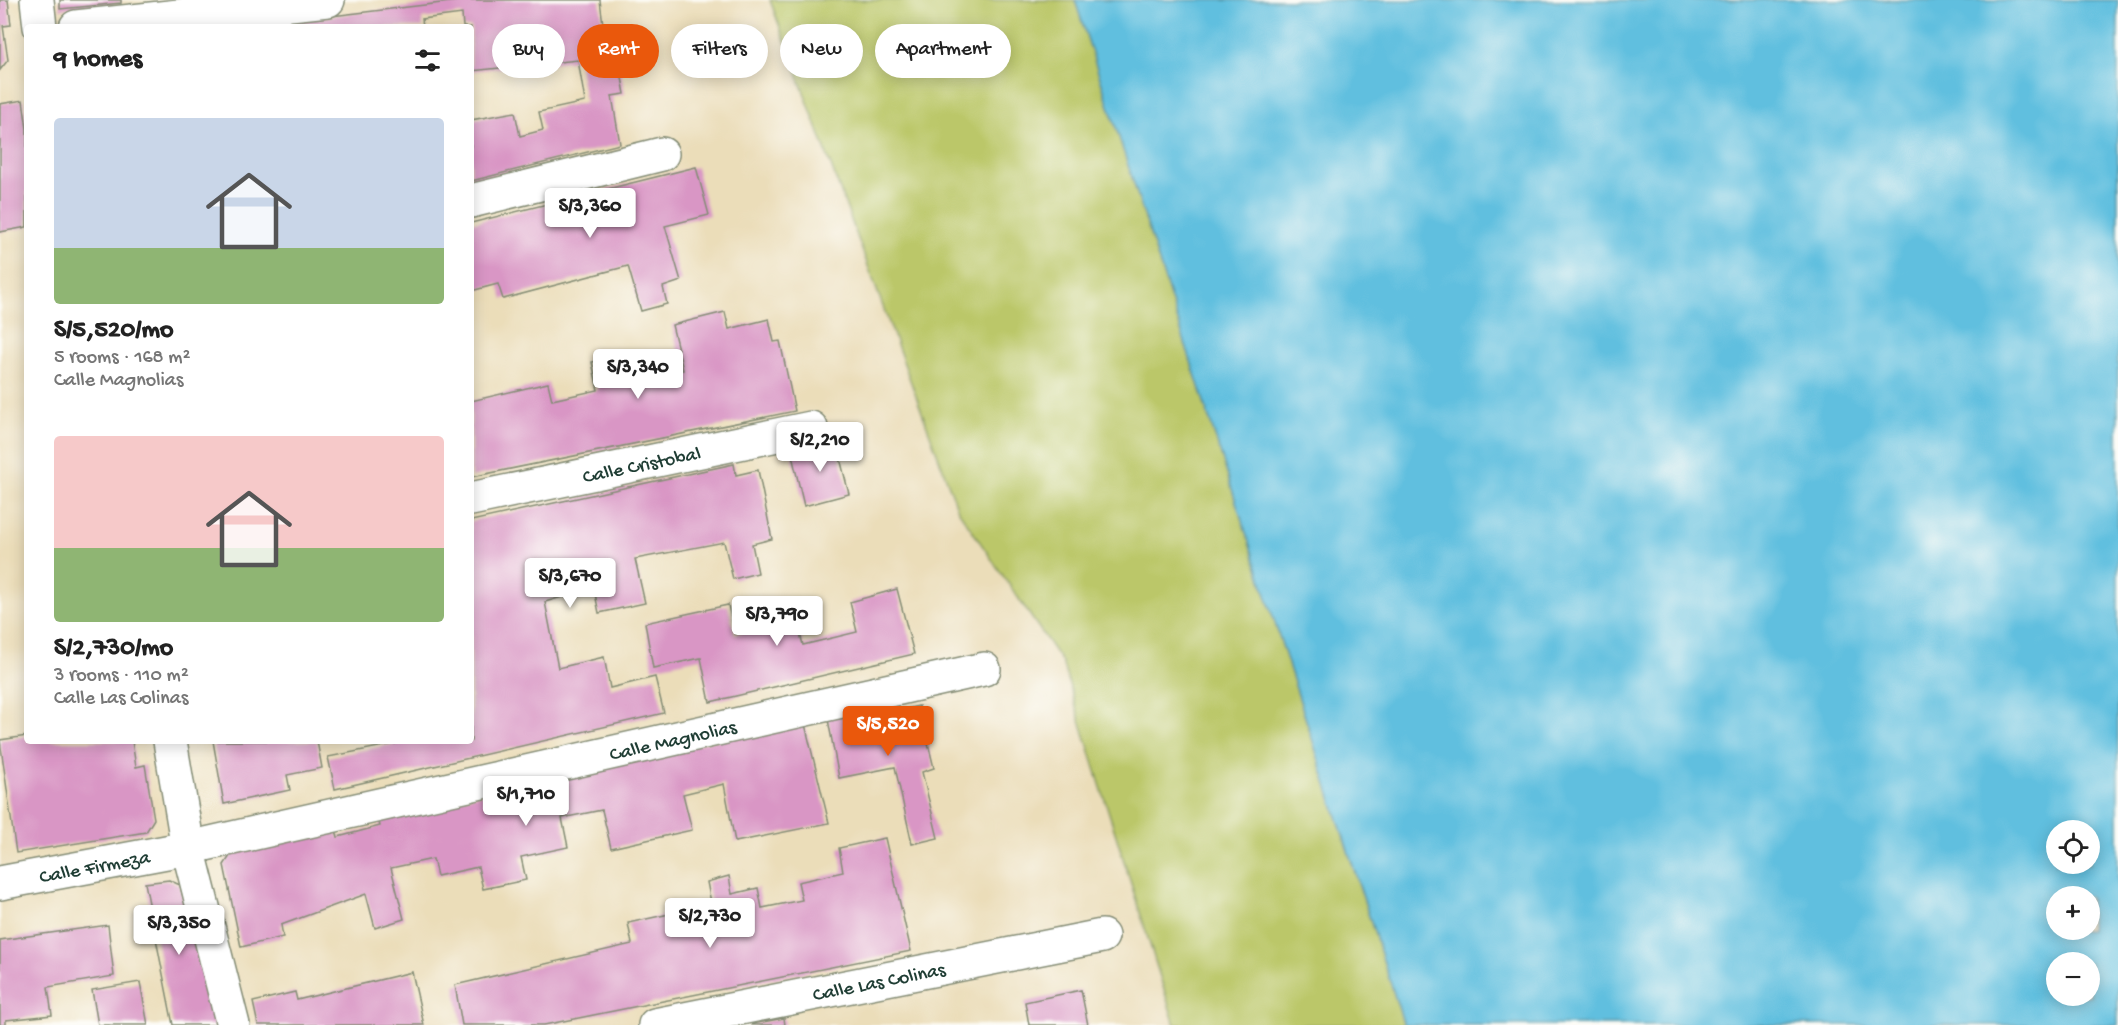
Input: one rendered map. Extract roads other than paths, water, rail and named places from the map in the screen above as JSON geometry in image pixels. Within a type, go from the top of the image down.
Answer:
[{"type":"street","points":[[37,0],[40,24]]},
{"type":"street","points":[[98,24],[243,4],[328,0]]},
{"type":"street","points":[[474,200],[662,154]]},
{"type":"street","name":"Calle Cristobal","points":[[474,498],[811,428]]},
{"type":"street","name":"Calle Magnolias","points":[[188,848],[984,669]]},
{"type":"street","points":[[171,744],[188,848],[233,1025]]},
{"type":"street","name":"Calle Firmeza","points":[[0,883],[188,848]]},
{"type":"street","name":"Calle Las Colinas","points":[[655,1025],[1102,936]]},
{"type":"water","points":[[1075,0],[2118,0],[2118,1025],[1404,1025]]}]
